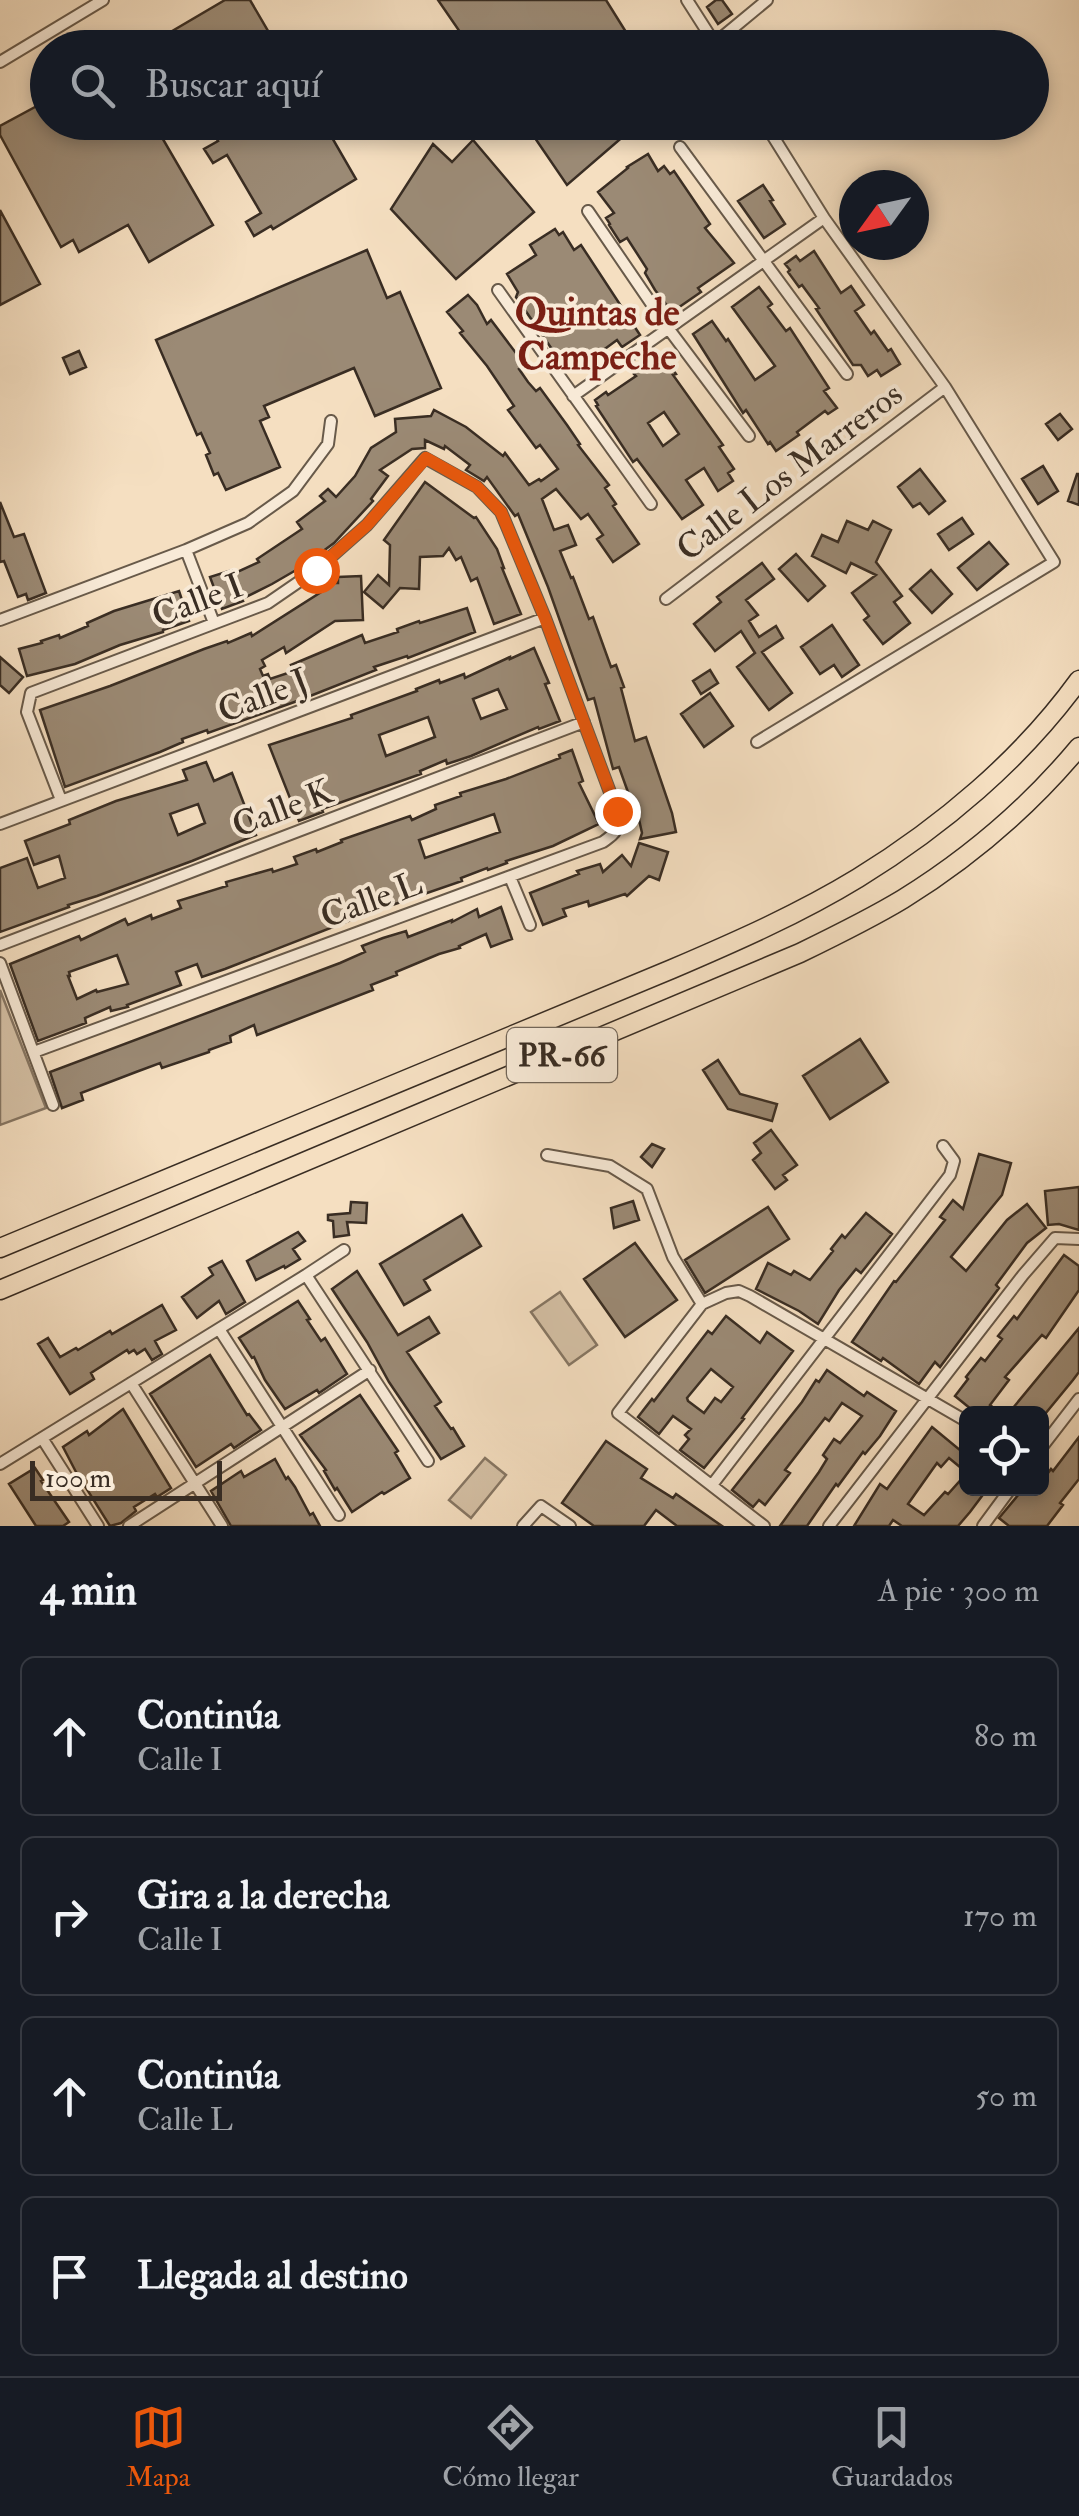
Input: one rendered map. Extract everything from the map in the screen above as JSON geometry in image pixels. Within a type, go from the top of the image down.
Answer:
[{"type":"highway","name":"PR-66","points":[[0,1248],[672,970],[817,900],[858,878],[952,811],[1018,752],[1079,680]]},
{"type":"highway","name":"PR-66","points":[[5,1289],[684,1004],[832,937],[902,900],[978,846],[1035,796],[1079,747]]},
{"type":"street","points":[[54,30],[104,0]]},
{"type":"street","points":[[686,0],[706,30]]},
{"type":"street","points":[[733,30],[766,0]]},
{"type":"street","points":[[0,62],[30,44]]},
{"type":"street","points":[[757,742],[1054,562],[945,387],[824,218],[775,140]]},
{"type":"street","points":[[680,146],[847,374]]},
{"type":"street","points":[[588,211],[748,436]]},
{"type":"street","points":[[573,396],[824,218]]},
{"type":"street","points":[[498,290],[651,504]]},
{"type":"street","name":"Calle Los Marreros","points":[[666,599],[945,387]]},
{"type":"street","points":[[0,620],[248,523],[293,491],[328,444],[331,422]]},
{"type":"street","name":"Calle I","points":[[61,800],[27,712],[31,693],[268,603],[316,570],[367,525],[426,458],[477,487],[501,512],[584,722]]},
{"type":"street","points":[[186,550],[214,623]]},
{"type":"street","name":"Calle J","points":[[0,824],[545,618]]},
{"type":"street","name":"Calle L","points":[[34,1052],[603,842],[616,832],[617,811],[584,722]]},
{"type":"street","name":"Calle K","points":[[0,944],[584,722]]},
{"type":"street","points":[[510,877],[530,924]]},
{"type":"street","points":[[0,962],[53,1105]]},
{"type":"street","points":[[712,1486],[950,1175],[954,1161],[944,1146]]},
{"type":"street","points":[[547,1155],[610,1166],[646,1189],[673,1257],[702,1304]]},
{"type":"street","points":[[829,1526],[1055,1238],[1079,1240]]},
{"type":"street","points":[[0,1464],[344,1250]]},
{"type":"street","points":[[306,1275],[428,1461]]},
{"type":"street","points":[[764,1526],[618,1413],[702,1304],[739,1291],[959,1417]]},
{"type":"street","points":[[219,1329],[339,1515]]},
{"type":"street","points":[[129,1526],[370,1370]]},
{"type":"street","points":[[131,1383],[222,1526]]},
{"type":"street","points":[[1049,1438],[1079,1399]]},
{"type":"street","points":[[42,1438],[98,1526]]},
{"type":"street","points":[[984,1526],[1005,1496]]},
{"type":"street","points":[[523,1526],[542,1506],[570,1526]]},
{"type":"shaded area","points":[[0,990],[46,1108],[0,1125]]},
{"type":"shaded area","points":[[560,1292],[597,1345],[569,1365],[531,1312]]},
{"type":"shaded area","points":[[485,1458],[506,1475],[471,1518],[449,1500]]},
{"type":"building","points":[[225,0],[250,0],[268,30],[174,30]]},
{"type":"building","points":[[438,0],[606,0],[625,30],[459,30]]},
{"type":"building","points":[[722,0],[732,14],[718,24],[707,7]]},
{"type":"building","points":[[30,110],[30,140],[163,140],[213,225],[149,262],[128,225],[79,252],[73,240],[61,247],[0,135],[0,126]]},
{"type":"building","points":[[333,140],[356,179],[273,229],[271,226],[254,236],[246,222],[261,213],[227,155],[213,163],[204,149],[218,141]]},
{"type":"building","points":[[473,140],[534,212],[456,279],[391,209],[433,144],[452,162]]},
{"type":"building","points":[[536,140],[619,140],[567,185]]},
{"type":"building","points":[[648,154],[658,171],[664,166],[670,174],[674,171],[710,224],[705,228],[734,263],[672,312],[655,290],[627,238],[620,242],[609,225],[606,218],[614,213],[598,192]]},
{"type":"building","points":[[763,185],[785,224],[764,238],[738,201]]},
{"type":"building","points":[[0,210],[40,284],[0,305]]},
{"type":"building","points":[[555,229],[559,235],[563,232],[574,250],[581,245],[640,335],[622,347],[617,340],[576,370],[561,352],[556,355],[516,297],[518,292],[507,274],[536,255],[530,245]]},
{"type":"building","points":[[367,250],[387,298],[400,292],[441,388],[375,416],[354,368],[264,406],[269,417],[260,421],[280,467],[226,490],[218,473],[214,475],[206,455],[210,453],[201,433],[197,435],[156,340]]},
{"type":"building","points":[[814,251],[841,293],[851,286],[864,305],[855,311],[900,364],[881,376],[877,370],[868,376],[861,365],[853,365],[816,309],[819,308],[785,264],[796,256],[800,261]]},
{"type":"building","points":[[759,287],[772,304],[768,307],[786,331],[790,328],[829,388],[824,391],[837,408],[828,414],[825,411],[776,451],[746,410],[743,413],[693,334],[712,321],[755,380],[775,366],[732,307]]},
{"type":"building","points":[[468,295],[487,324],[491,320],[525,365],[519,369],[528,382],[536,391],[540,388],[609,485],[605,488],[616,504],[613,506],[639,544],[613,562],[597,539],[603,535],[588,514],[581,519],[556,489],[542,499],[554,530],[568,525],[576,545],[560,551],[589,619],[593,617],[611,667],[616,665],[635,741],[646,737],[676,832],[640,839],[638,815],[634,816],[619,767],[613,769],[594,698],[588,700],[518,514],[515,516],[487,477],[484,481],[466,470],[470,465],[445,446],[444,449],[425,440],[425,448],[412,449],[380,470],[388,476],[373,501],[334,543],[303,566],[222,609],[210,577],[232,570],[233,574],[259,562],[257,559],[302,529],[297,522],[325,501],[320,496],[328,489],[336,497],[355,476],[371,448],[396,432],[395,419],[431,416],[434,410],[466,427],[503,456],[505,453],[529,485],[558,469],[540,445],[536,448],[508,410],[514,406],[447,312]]},
{"type":"building","points":[[79,351],[86,367],[70,374],[63,358]]},
{"type":"building","points":[[663,355],[723,445],[719,447],[734,469],[728,473],[733,481],[718,491],[704,468],[686,480],[703,505],[682,519],[637,459],[633,462],[596,406],[595,400],[636,376],[649,364],[647,361]],"holes":[[[664,412],[679,434],[663,446],[648,423]]]},
{"type":"building","points":[[1060,414],[1072,429],[1058,440],[1046,424]]},
{"type":"building","points":[[1043,466],[1058,491],[1038,504],[1022,479]]},
{"type":"building","points":[[920,469],[945,501],[929,514],[920,503],[913,507],[898,487]]},
{"type":"building","points":[[1079,474],[1079,505],[1068,501]]},
{"type":"building","points":[[425,482],[476,517],[497,549],[521,614],[494,624],[477,578],[471,581],[461,557],[456,560],[449,548],[443,556],[420,557],[419,589],[400,588],[383,608],[364,592],[378,575],[389,585],[390,545],[384,540]]},
{"type":"building","points":[[0,502],[14,537],[24,534],[46,593],[28,600],[26,594],[18,597],[4,561],[0,562]]},
{"type":"building","points":[[962,518],[973,534],[949,550],[938,534]]},
{"type":"building","points":[[847,521],[868,530],[873,521],[891,530],[876,562],[902,596],[894,602],[910,623],[883,644],[864,620],[869,616],[852,593],[876,575],[851,563],[846,573],[812,556],[822,535],[838,542]]},
{"type":"building","points":[[989,542],[1008,564],[977,590],[958,568]]},
{"type":"building","points":[[796,554],[825,586],[808,601],[779,569]]},
{"type":"building","points":[[762,563],[774,579],[746,600],[758,615],[749,621],[759,637],[776,626],[783,638],[762,652],[792,693],[769,710],[737,667],[755,653],[741,631],[715,651],[694,624],[721,602],[717,597]]},
{"type":"building","points":[[931,570],[952,594],[932,613],[910,589]]},
{"type":"building","points":[[361,576],[363,620],[335,621],[286,653],[284,647],[262,660],[263,676],[268,674],[270,679],[294,671],[291,665],[362,635],[365,643],[419,621],[467,608],[475,632],[374,667],[376,670],[300,700],[182,739],[183,742],[160,752],[65,787],[40,710],[204,649],[251,633],[252,636],[329,587],[329,583],[338,583],[338,577]]},
{"type":"building","points":[[179,591],[189,621],[75,664],[27,676],[19,649],[59,635],[60,638],[114,611]]},
{"type":"building","points":[[832,625],[859,665],[842,677],[834,665],[820,674],[801,647]]},
{"type":"building","points":[[534,648],[560,721],[471,756],[447,764],[446,760],[420,771],[421,774],[299,821],[269,745],[352,718],[351,715],[439,680],[440,683],[464,674],[465,678]],"holes":[[[498,689],[507,709],[481,719],[473,699]],[[428,717],[435,737],[386,756],[379,735]]]},
{"type":"building","points":[[0,657],[23,677],[9,693],[0,685]]},
{"type":"building","points":[[710,670],[718,683],[701,694],[693,681]]},
{"type":"building","points":[[710,693],[733,726],[704,747],[681,714]]},
{"type":"building","points":[[572,750],[583,781],[579,783],[599,824],[553,846],[225,969],[202,977],[197,964],[176,972],[181,985],[128,1007],[111,1011],[110,1007],[85,1018],[86,1023],[38,1041],[10,964],[79,936],[81,940],[125,919],[128,925],[181,908],[178,901],[227,886],[226,882],[297,864],[294,857],[410,816],[412,820],[436,809],[435,805],[461,796],[460,793],[506,779],[560,758],[559,755]],"holes":[[[494,814],[500,832],[425,858],[419,840]],[[117,955],[128,984],[96,990],[77,999],[69,972]]]},
{"type":"building","points":[[206,762],[214,781],[232,773],[256,835],[0,932],[0,868],[27,858],[38,888],[65,878],[59,856],[34,865],[25,841],[116,801],[187,780],[183,770]],"holes":[[[198,804],[205,823],[178,835],[170,814]]]},
{"type":"building","points":[[639,843],[668,852],[659,880],[649,876],[627,896],[563,909],[566,916],[543,925],[530,893],[600,864],[603,872],[622,855],[631,866]]},
{"type":"building","points":[[501,907],[512,939],[491,947],[486,934],[396,972],[397,975],[371,985],[373,990],[257,1035],[254,1025],[209,1052],[162,1068],[160,1063],[136,1072],[81,1093],[83,1100],[62,1108],[50,1072],[340,963],[365,952],[362,946],[383,938],[406,931],[408,937],[477,909],[479,917]]},
{"type":"building","points":[[860,1039],[888,1082],[830,1119],[803,1076]]},
{"type":"building","points":[[718,1060],[740,1094],[777,1104],[772,1121],[728,1109],[703,1070]]},
{"type":"building","points":[[771,1130],[797,1165],[783,1175],[787,1180],[775,1189],[753,1160],[761,1153],[754,1143]]},
{"type":"building","points":[[652,1144],[664,1149],[652,1167],[641,1157]]},
{"type":"building","points":[[979,1154],[1011,1163],[1002,1195],[951,1257],[966,1271],[1007,1220],[1027,1204],[1046,1228],[1027,1243],[940,1367],[935,1362],[919,1384],[852,1342],[894,1281],[945,1220],[940,1217],[953,1200],[963,1209]]},
{"type":"building","points":[[1079,1187],[1079,1230],[1048,1225],[1045,1191]]},
{"type":"building","points":[[633,1201],[639,1220],[614,1228],[611,1208]]},
{"type":"building","points":[[351,1202],[367,1203],[366,1223],[347,1222],[349,1235],[334,1237],[333,1221],[328,1220],[328,1215],[350,1213]]},
{"type":"building","points":[[768,1207],[789,1239],[705,1293],[685,1260]]},
{"type":"building","points":[[866,1213],[892,1234],[861,1273],[856,1269],[818,1324],[756,1289],[768,1263],[810,1280],[842,1235],[845,1238]]},
{"type":"building","points":[[462,1215],[481,1246],[424,1280],[430,1290],[404,1305],[380,1264]]},
{"type":"building","points":[[298,1232],[305,1241],[293,1249],[300,1259],[256,1280],[247,1261]]},
{"type":"building","points":[[635,1243],[677,1300],[625,1337],[584,1279]]},
{"type":"building","points":[[1064,1255],[1079,1266],[1079,1290],[1046,1338],[1042,1335],[1005,1377],[1009,1380],[991,1406],[967,1406],[955,1396],[981,1358],[985,1361],[1002,1339],[998,1336],[1014,1316],[1017,1319]]},
{"type":"building","points":[[222,1261],[245,1302],[226,1314],[219,1301],[197,1318],[182,1297],[213,1275],[209,1268]]},
{"type":"building","points":[[357,1271],[398,1335],[429,1317],[439,1333],[407,1352],[441,1402],[435,1406],[464,1446],[441,1459],[332,1289]]},
{"type":"building","points":[[298,1301],[321,1341],[325,1338],[347,1374],[285,1409],[239,1338]]},
{"type":"building","points":[[162,1305],[176,1330],[155,1341],[162,1354],[152,1360],[145,1349],[137,1354],[127,1350],[91,1373],[94,1379],[70,1394],[38,1344],[48,1338],[60,1357],[110,1331],[112,1334]]},
{"type":"building","points":[[726,1316],[760,1343],[767,1332],[793,1351],[704,1468],[680,1450],[691,1429],[673,1416],[659,1434],[638,1417],[708,1331],[712,1334]],"holes":[[[711,1369],[733,1387],[721,1402],[715,1398],[704,1413],[687,1398]]]},
{"type":"building","points":[[1079,1328],[1079,1372],[1049,1409],[1049,1406],[1015,1406]]},
{"type":"building","points":[[210,1355],[247,1415],[261,1430],[196,1467],[150,1394]]},
{"type":"building","points":[[827,1370],[864,1396],[867,1392],[896,1411],[807,1526],[780,1526],[819,1472],[827,1459],[823,1455],[834,1439],[840,1443],[862,1416],[842,1403],[829,1421],[825,1418],[785,1470],[790,1473],[765,1505],[759,1500],[753,1507],[732,1490]]},
{"type":"building","points":[[360,1395],[398,1451],[395,1453],[410,1478],[352,1512],[300,1435]]},
{"type":"building","points":[[123,1409],[171,1488],[134,1507],[136,1511],[121,1523],[110,1526],[63,1447],[87,1431],[89,1435]]},
{"type":"building","points":[[932,1427],[959,1449],[959,1466],[949,1458],[941,1467],[937,1463],[908,1504],[924,1515],[959,1482],[959,1496],[982,1496],[958,1526],[902,1526],[893,1520],[889,1526],[854,1526],[880,1484],[887,1489]]},
{"type":"building","points":[[1079,1437],[1079,1479],[1047,1526],[1009,1526],[999,1518],[1017,1496],[1049,1496],[1049,1472]]},
{"type":"building","points":[[606,1441],[647,1469],[641,1478],[673,1498],[676,1494],[722,1526],[677,1526],[656,1510],[644,1526],[594,1526],[562,1503]]},
{"type":"building","points":[[275,1459],[320,1526],[231,1526],[211,1491],[241,1471],[244,1477]]},
{"type":"building","points":[[35,1468],[69,1522],[63,1526],[36,1526],[9,1484]]},
{"type":"district","name":"Quintas de Campeche","points":[[597,334]]},
{"type":"route","points":[[316,570],[367,525],[426,458],[477,487],[501,512],[617,811]]}]
